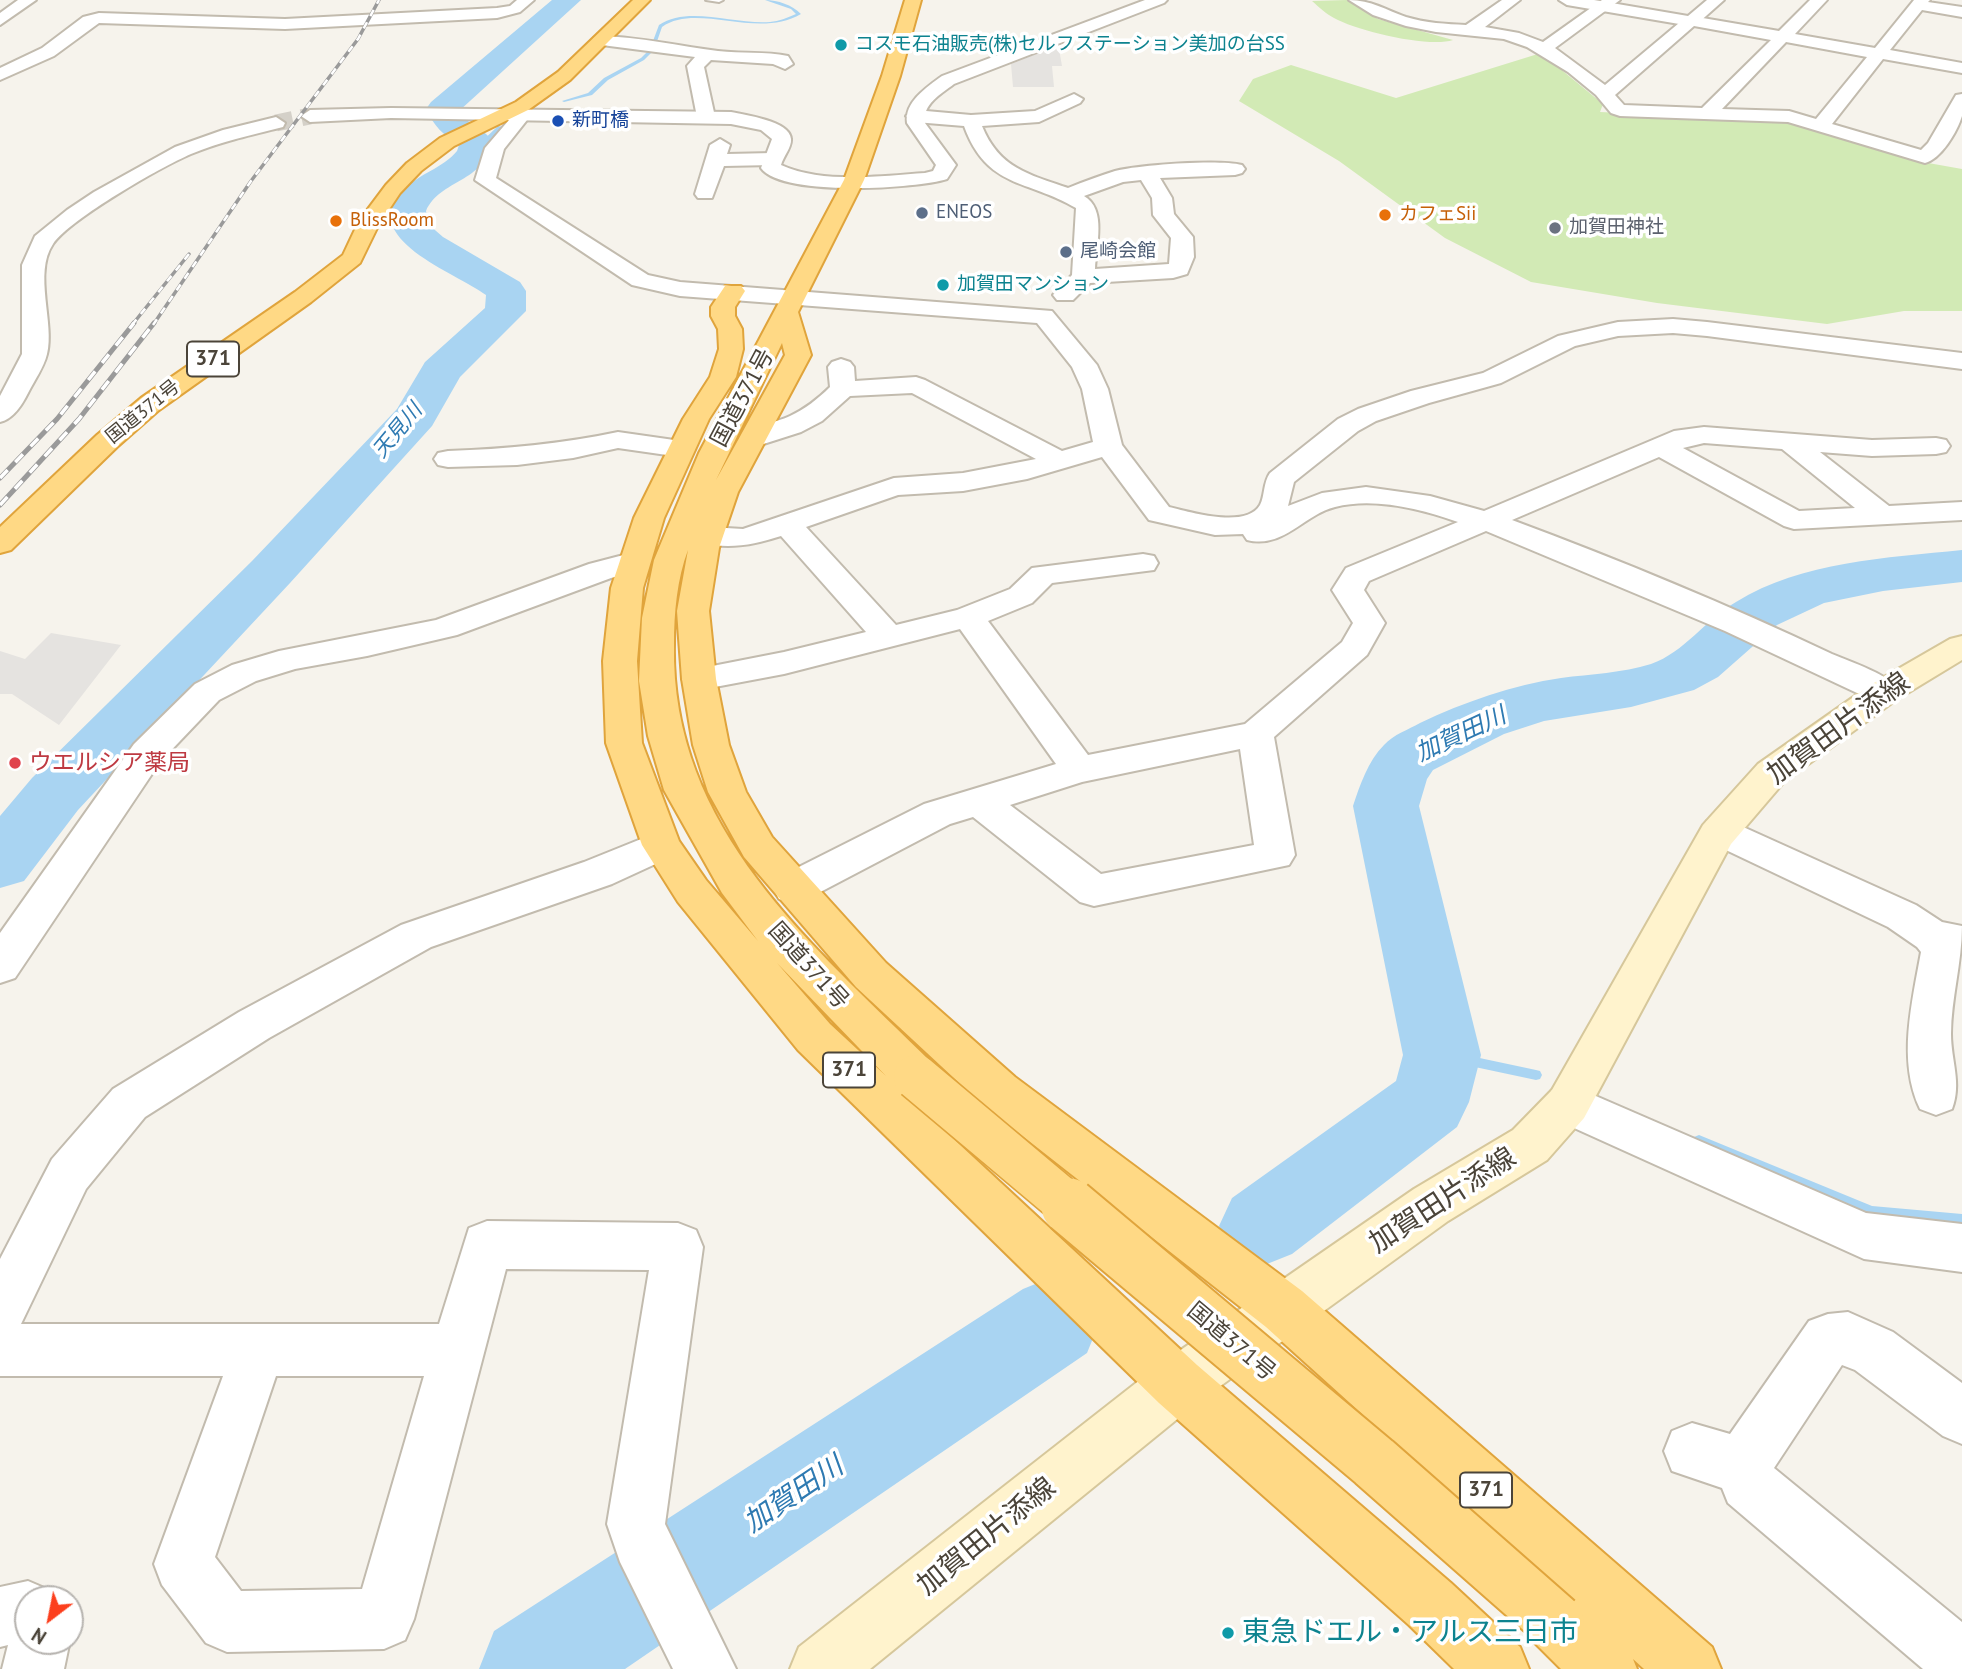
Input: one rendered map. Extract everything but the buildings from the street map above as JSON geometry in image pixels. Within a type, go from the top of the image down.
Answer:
[{"type":"highway","points":[[510,115],[564,76],[642,0]]},
{"type":"highway","name":"国道371号","points":[[913,0],[891,76],[853,180],[792,305],[713,453],[669,560],[658,618],[656,681],[666,736],[683,790],[736,882],[781,940],[916,1077],[1374,1462],[1556,1622],[1605,1669]]},
{"type":"highway","name":"国道371号","points":[[0,544],[107,441],[150,404],[303,297],[352,258],[367,226],[393,189],[414,167],[473,120]]},
{"type":"highway","name":"371","points":[[733,291],[723,307],[723,316],[730,329],[731,349],[723,377],[695,419],[649,518],[627,588],[620,661],[624,743],[661,845],[692,891],[814,1037],[1178,1384],[1430,1604],[1498,1669]]},
{"type":"highway","name":"371","points":[[792,305],[798,355],[724,492],[709,536],[693,611],[699,679],[711,745],[727,792],[758,847],[870,975],[999,1091],[1284,1309],[1690,1669]]},
{"type":"main road","name":"加賀田片添線","points":[[821,1669],[1178,1384],[1431,1205],[1530,1145],[1569,1104],[1721,831],[1771,774],[1884,692],[1958,653]]},
{"type":"street","points":[[0,20],[28,0]]},
{"type":"street","points":[[346,20],[359,0]]},
{"type":"street","points":[[0,75],[48,52],[89,20],[155,18],[285,24],[497,13],[516,9],[526,0]]},
{"type":"street","points":[[915,116],[927,96],[948,80],[1159,0]]},
{"type":"street","points":[[1357,0],[1385,15],[1424,26],[1519,38],[1544,49],[1605,94],[1610,104],[1620,111],[1788,117],[1925,157],[1936,146],[1962,99]]},
{"type":"street","points":[[1470,30],[1512,0]]},
{"type":"street","points":[[1567,0],[1607,3],[1691,21],[1962,68]]},
{"type":"street","points":[[1605,94],[1716,0]]},
{"type":"street","points":[[1707,114],[1819,0]]},
{"type":"street","points":[[1544,49],[1607,3]]},
{"type":"street","points":[[1820,126],[1921,3],[1962,12]]},
{"type":"street","points":[[1385,15],[1403,5]]},
{"type":"street","points":[[600,41],[653,45],[708,54],[752,55],[782,60],[785,64]]},
{"type":"street","points":[[706,117],[695,66],[708,54]]},
{"type":"street","points":[[915,116],[971,121],[1040,116],[1073,99]]},
{"type":"street","points":[[310,116],[422,113],[473,120],[510,115],[706,117],[751,121],[775,131],[782,137],[782,144],[771,168],[781,175],[812,180],[927,179],[945,171],[946,165],[921,131],[915,116]]},
{"type":"street","points":[[510,115],[518,120],[495,148],[485,180],[640,280],[680,289],[733,291],[792,305],[1044,316],[1083,277],[1088,212],[1085,205],[1068,195],[1001,170],[979,145],[971,121]]},
{"type":"street","points":[[0,414],[13,397],[35,354],[33,265],[43,241],[74,214],[101,196],[182,151],[276,122]]},
{"type":"street","points":[[705,194],[719,153],[773,159]]},
{"type":"street","points":[[1068,195],[1120,176],[1235,169]]},
{"type":"street","points":[[1083,277],[1180,269],[1183,257],[1182,237],[1164,215],[1162,198],[1147,173]]},
{"type":"street","points":[[1044,316],[1084,365],[1095,389],[1108,446],[1159,514],[1226,526],[1250,525],[1266,516],[1275,504],[1280,478],[1348,425],[1367,415],[1420,397],[1492,378],[1584,335],[1618,329],[1673,326],[1790,337],[1962,361]]},
{"type":"street","points":[[754,439],[785,430],[821,411],[842,378],[916,385],[1060,461]]},
{"type":"street","points":[[793,888],[937,814],[1079,770],[1256,734],[1355,648],[1370,623],[1348,590],[1357,575],[1684,437],[1704,435],[1872,448],[1936,446]]},
{"type":"street","points":[[448,458],[517,457],[573,450],[618,440],[681,449]]},
{"type":"street","points":[[1790,442],[1882,515]]},
{"type":"street","points":[[709,536],[745,538],[894,487],[963,482],[1027,471],[1108,446]]},
{"type":"street","points":[[1661,447],[1794,520],[1962,511]]},
{"type":"street","points":[[1226,526],[1240,532],[1262,535],[1275,531],[1287,519],[1308,507],[1335,498],[1371,495],[1415,499],[1486,521],[1703,609],[1884,692]]},
{"type":"street","points":[[786,523],[887,635]]},
{"type":"street","points":[[0,965],[146,753],[207,692],[244,673],[291,659],[367,646],[444,628],[635,561]]},
{"type":"street","points":[[699,679],[784,663],[887,635],[968,617],[1021,596],[1043,575],[1143,562]]},
{"type":"street","points":[[968,617],[1079,770]]},
{"type":"street","points":[[980,802],[1094,891],[1275,855],[1256,734]]},
{"type":"street","points":[[1721,831],[1947,939],[1942,949],[1929,1034],[1936,1096]]},
{"type":"street","points":[[0,1312],[69,1174],[129,1103],[254,1026],[416,936],[598,873],[661,845]]},
{"type":"street","points":[[1569,1104],[1864,1236],[1962,1248]]},
{"type":"street","points":[[259,1350],[183,1564],[228,1622],[384,1619],[486,1245],[678,1247],[636,1524],[640,1541],[705,1669]]},
{"type":"street","points":[[1962,1418],[1874,1351],[1849,1338],[1828,1339],[1717,1458],[1962,1662]]},
{"type":"street","points":[[0,1350],[458,1350]]},
{"type":"lane","points":[[710,0],[719,0]]},
{"type":"green space","points":[[1347,0],[1378,19],[1453,40],[1428,42],[1375,33],[1334,18],[1312,1]]},
{"type":"green space","points":[[1541,53],[1603,104],[1600,112],[1780,120],[1917,161],[1962,169],[1962,311],[1904,311],[1827,324],[1657,303],[1531,282],[1445,238],[1339,161],[1239,101],[1253,79],[1291,65],[1396,98]]},
{"type":"shaded area","points":[[1059,49],[1062,66],[1052,66],[1054,87],[1013,87],[1011,64],[1046,50]]},
{"type":"shaded area","points":[[51,633],[121,645],[59,725],[12,694],[0,694],[0,651],[25,659]]},
{"type":"waterway","name":"天見川","points":[[0,863],[55,794],[271,572],[416,416],[441,371],[505,311],[506,291],[430,245],[410,226],[408,211],[414,199],[424,189],[465,164],[474,153],[476,141],[456,128],[442,109],[568,0]]},
{"type":"waterway","points":[[564,101],[590,94],[606,79],[642,59],[652,50],[659,29],[664,23],[686,18],[769,23],[785,21],[799,14],[792,8],[767,0]]},
{"type":"waterway","points":[[477,149],[500,127]]},
{"type":"waterway","name":"加賀田川","points":[[1262,1226],[1429,1102],[1442,1055],[1386,806],[1398,772],[1411,755],[1467,726],[1513,709],[1559,698],[1631,688],[1673,677],[1697,664],[1757,613],[1805,591],[1856,579],[1962,566]]},
{"type":"waterway","points":[[1442,1055],[1536,1075]]},
{"type":"waterway","points":[[1699,1141],[1872,1212],[1962,1220]]},
{"type":"waterway","name":"加賀田川","points":[[532,1669],[1055,1321]]},
{"type":"tunnel","points":[[276,123],[310,116]]},
{"type":"railway","points":[[153,325],[251,181],[358,39],[379,0]]},
{"type":"railway","points":[[132,325],[189,254]]},
{"type":"railway","points":[[0,478],[57,419],[134,323]]},
{"type":"railway","points":[[0,505],[79,419],[154,323]]},
{"type":"place","name":"コスモ石油販売(株)セルフステーション美加の台SS","points":[[841,45]]},
{"type":"place","name":"新町橋","points":[[558,121]]},
{"type":"place","name":"ENEOS","points":[[922,213]]},
{"type":"place","name":"カフェSii","points":[[1385,215]]},
{"type":"place","name":"BlissRoom","points":[[336,221]]},
{"type":"place","name":"加賀田神社","points":[[1555,228]]},
{"type":"place","name":"尾崎会館","points":[[1066,252]]},
{"type":"place","name":"加賀田マンション","points":[[943,285]]},
{"type":"place","name":"ウエルシア薬局","points":[[15,763]]},
{"type":"place","name":"東急ドエル・アルス三日市","points":[[1228,1633]]}]
